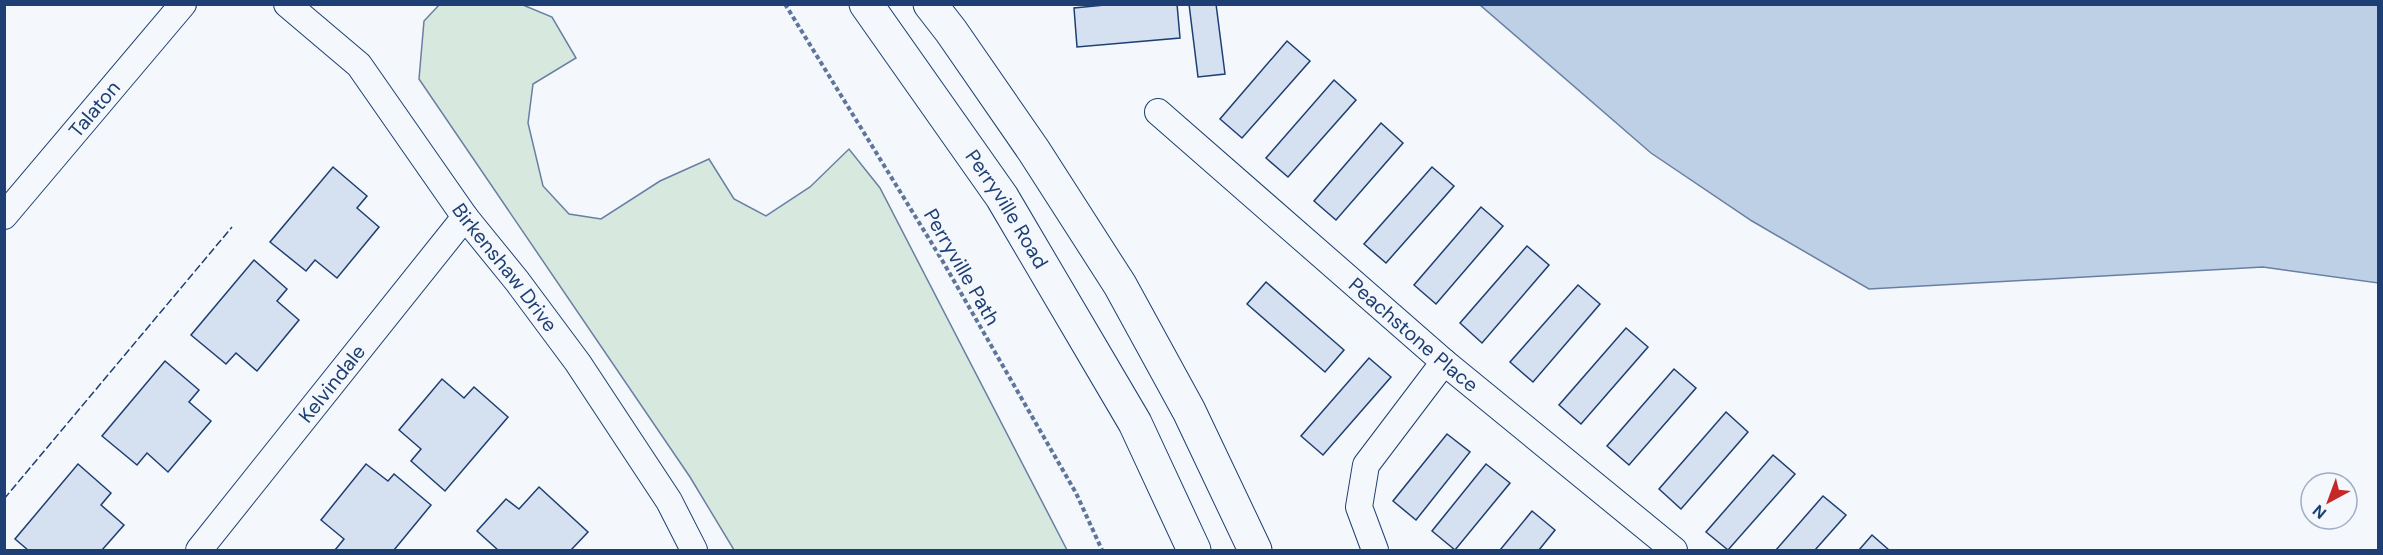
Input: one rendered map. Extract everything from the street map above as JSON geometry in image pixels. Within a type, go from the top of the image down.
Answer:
[{"type":"main road","name":"Perryville Road","points":[[866,4],[1002,197],[1135,423],[1194,550]]},
{"type":"main road","points":[[930,4],[1034,151],[1114,275],[1190,411],[1255,550]]},
{"type":"street","name":"Talaton","points":[[4,216],[183,4]]},
{"type":"street","name":"Birkenshaw Drive","points":[[287,4],[359,65],[465,217],[517,281],[578,363],[669,501],[694,550]]},
{"type":"street","name":"Peachstone Place","points":[[1158,112],[1444,362],[1674,550]]},
{"type":"street","name":"Kelvindale","points":[[199,550],[465,217]]},
{"type":"street","points":[[1375,550],[1359,507],[1366,465],[1444,362]]},
{"type":"path","name":"Perryville Path","points":[[785,4],[942,260],[1076,493],[1102,550]]},
{"type":"shaded area","points":[[440,4],[523,5],[552,17],[576,58],[533,84],[528,123],[543,186],[569,214],[601,219],[660,181],[709,159],[734,199],[766,216],[810,187],[849,149],[880,188],[1067,550],[734,550],[690,477],[419,79],[424,21]]},
{"type":"water","points":[[1480,5],[2378,5],[2378,283],[2263,267],[1869,289],[1752,221],[1651,153]]},
{"type":"building","points":[[1115,4],[1177,4],[1180,38],[1077,47],[1074,8]]},
{"type":"building","points":[[1189,4],[1216,4],[1225,74],[1198,77]]},
{"type":"building","points":[[1287,41],[1310,61],[1242,138],[1220,119]]},
{"type":"building","points":[[1334,80],[1356,100],[1288,177],[1266,158]]},
{"type":"building","points":[[1381,123],[1403,143],[1336,220],[1314,201]]},
{"type":"building","points":[[333,167],[367,196],[357,208],[379,227],[337,278],[315,260],[306,271],[270,242]]},
{"type":"building","points":[[1432,167],[1454,186],[1386,263],[1364,244]]},
{"type":"building","points":[[1481,207],[1503,226],[1436,304],[1414,285]]},
{"type":"building","points":[[1527,246],[1549,265],[1482,343],[1460,323]]},
{"type":"building","points":[[254,260],[287,289],[277,301],[299,320],[257,371],[236,353],[226,364],[191,335]]},
{"type":"building","points":[[1266,282],[1344,350],[1325,372],[1247,304]]},
{"type":"building","points":[[1578,285],[1600,304],[1533,382],[1510,362]]},
{"type":"building","points":[[1626,328],[1648,347],[1581,424],[1559,405]]},
{"type":"building","points":[[1369,358],[1391,377],[1323,455],[1301,436]]},
{"type":"building","points":[[165,361],[199,390],[189,402],[211,421],[168,472],[147,453],[137,465],[102,436]]},
{"type":"building","points":[[1674,369],[1696,388],[1629,465],[1607,446]]},
{"type":"building","points":[[442,379],[464,398],[474,387],[508,417],[445,491],[411,461],[421,449],[399,430]]},
{"type":"building","points":[[1726,412],[1748,432],[1681,509],[1659,489]]},
{"type":"building","points":[[1447,434],[1470,452],[1416,520],[1393,501]]},
{"type":"building","points":[[1773,455],[1795,474],[1728,550],[1706,532]]},
{"type":"building","points":[[78,464],[111,493],[101,505],[124,525],[102,550],[28,550],[15,539]]},
{"type":"building","points":[[366,464],[388,481],[394,474],[431,505],[394,550],[335,550],[344,539],[321,520]]},
{"type":"building","points":[[1486,464],[1510,483],[1455,550],[1432,531]]},
{"type":"building","points":[[539,487],[588,532],[571,550],[498,550],[477,531],[506,499],[519,509]]},
{"type":"building","points":[[1823,496],[1846,515],[1815,550],[1776,550]]},
{"type":"building","points":[[1532,511],[1555,530],[1539,550],[1500,550]]},
{"type":"building","points":[[1872,535],[1889,550],[1859,550]]},
{"type":"fence","points":[[4,499],[232,227]]}]
